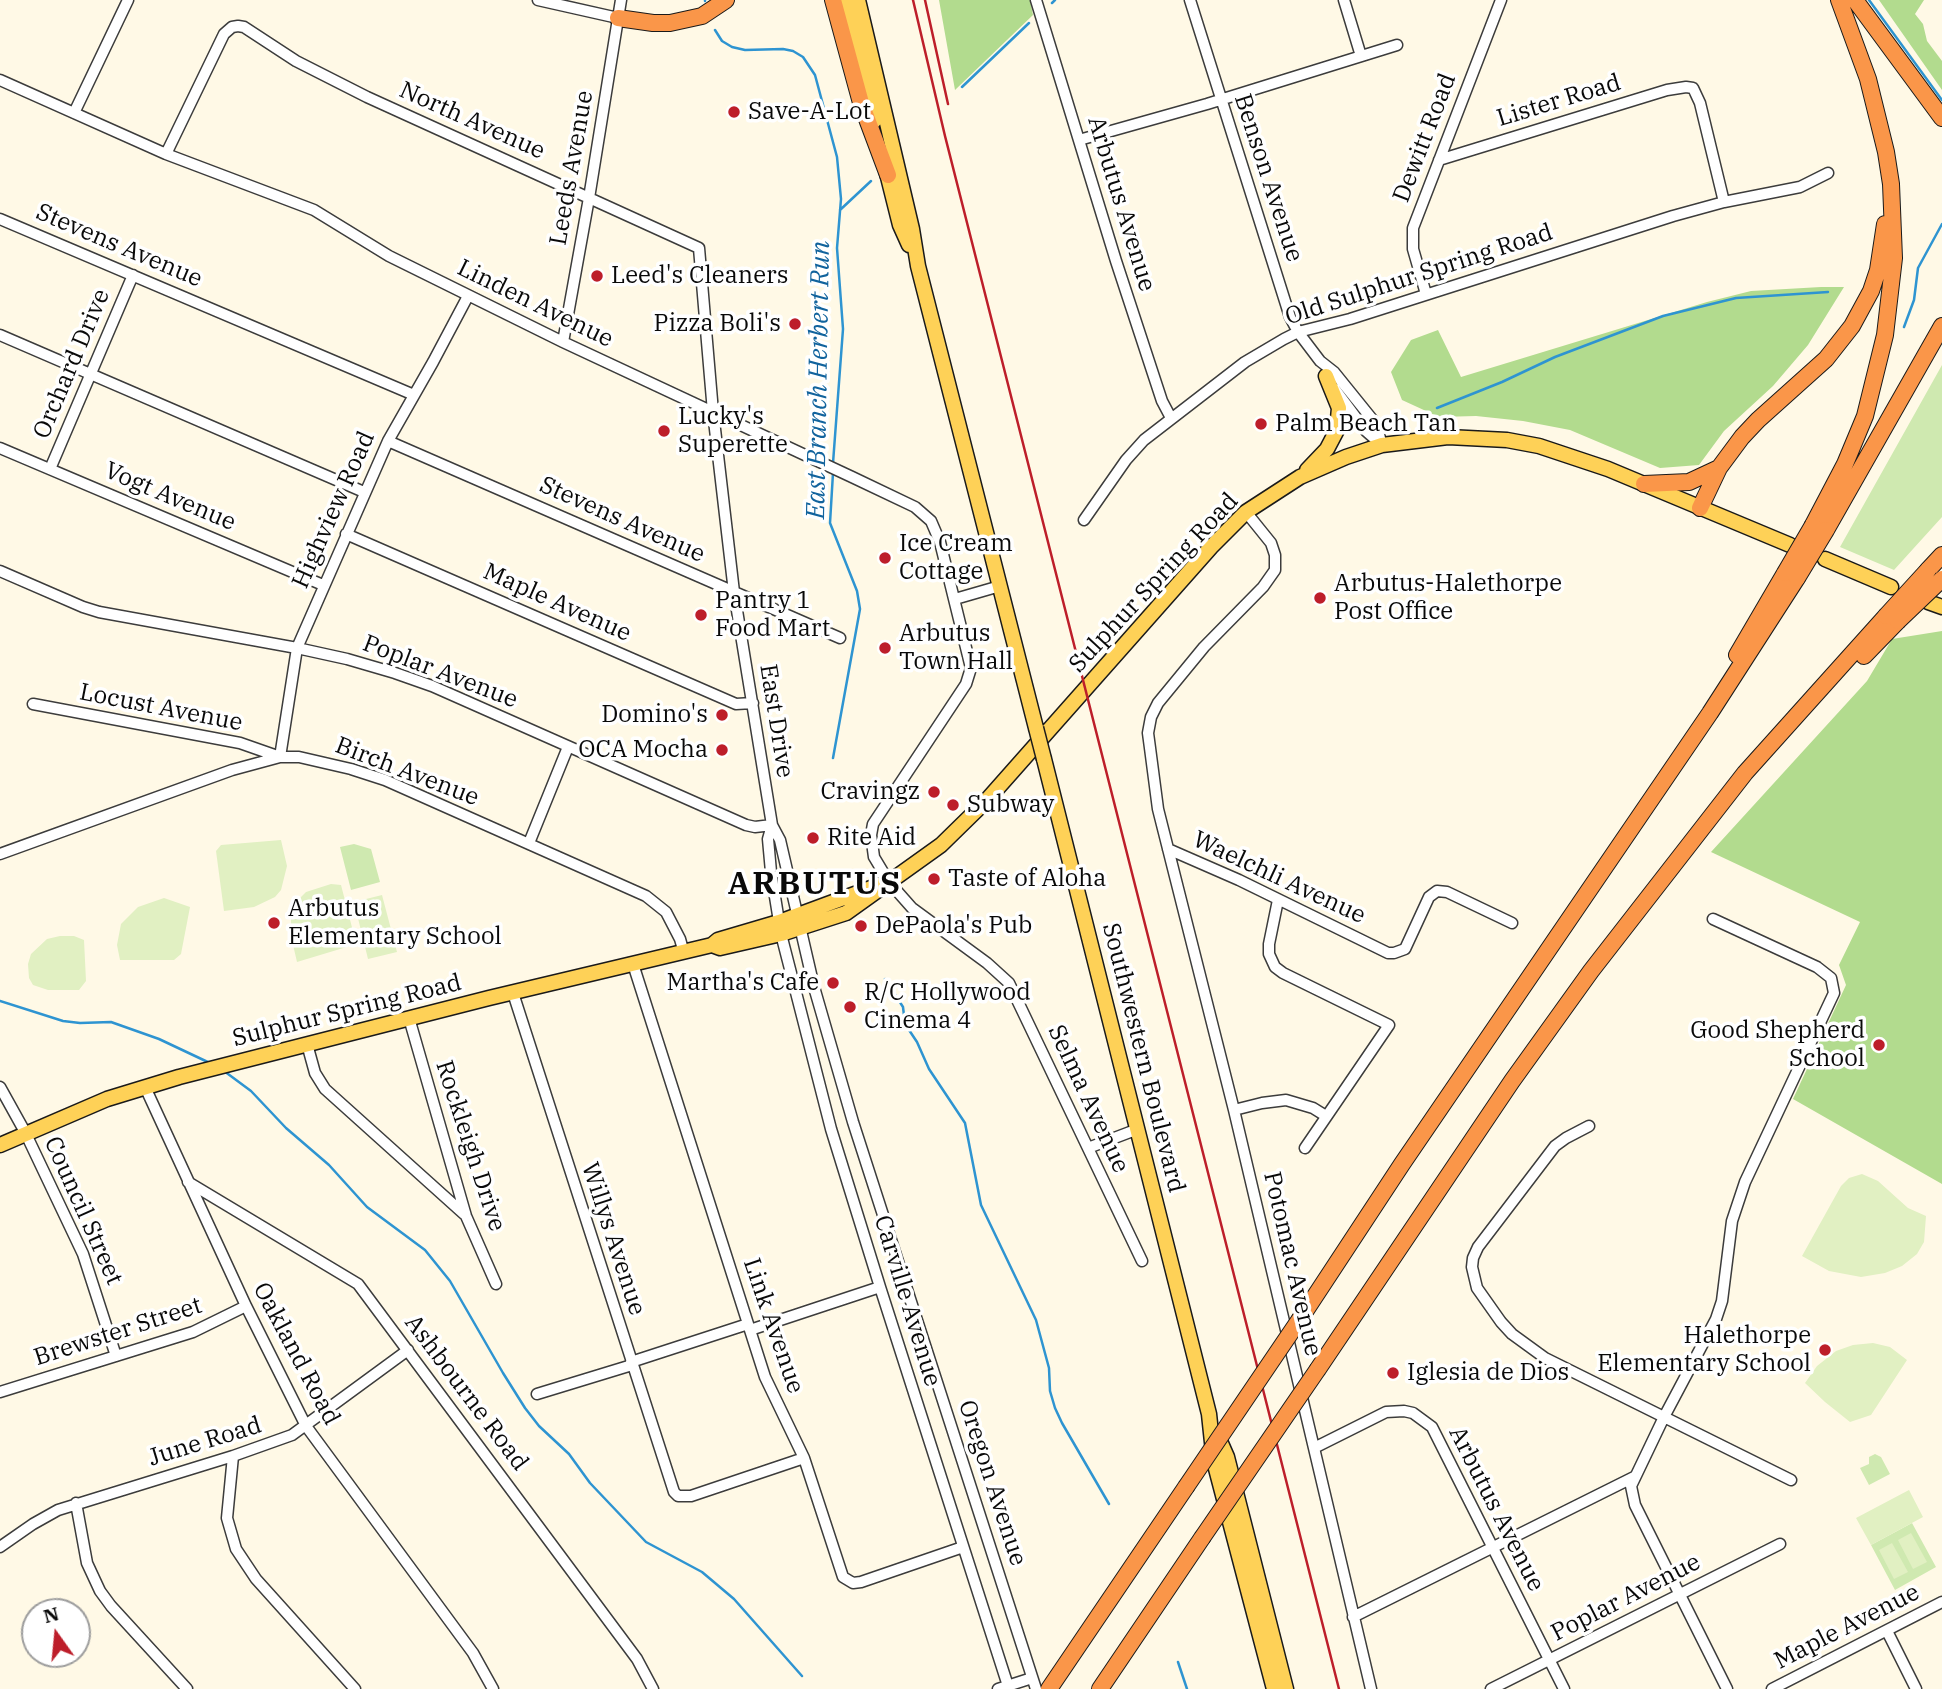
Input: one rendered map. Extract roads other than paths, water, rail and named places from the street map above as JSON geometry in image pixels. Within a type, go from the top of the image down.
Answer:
[{"type":"highway","points":[[618,18],[670,23],[702,16],[726,0]]},
{"type":"highway","points":[[833,0],[862,103],[888,175]]},
{"type":"highway","points":[[1820,527],[1857,437],[1881,359],[1890,309],[1894,258],[1891,184],[1881,126],[1860,52],[1839,0]]},
{"type":"highway","points":[[1855,0],[1942,118]]},
{"type":"highway","points":[[1700,508],[1718,468],[1758,420],[1826,359],[1852,326],[1871,291],[1882,252],[1885,212],[1879,150],[1860,52]]},
{"type":"highway","points":[[1049,1689],[1402,1164],[1654,796],[1942,326]]},
{"type":"highway","points":[[1644,484],[1689,482],[1718,468]]},
{"type":"highway","points":[[1100,1689],[1550,1027],[1632,916],[1745,773],[1892,619],[1942,555]]},
{"type":"highway","points":[[1892,619],[1942,579]]},
{"type":"main road","name":"Southwestern Boulevard","points":[[845,0],[900,225],[918,266]]},
{"type":"main road","name":"Southwestern Boulevard","points":[[858,0],[912,229],[918,266],[1138,1129],[1209,1414],[1214,1461],[1274,1689]]},
{"type":"main road","points":[[1300,477],[1327,449],[1337,430],[1339,408],[1326,376]]},
{"type":"main road","name":"Sulphur Spring Road","points":[[0,1145],[107,1099],[217,1067],[634,964],[712,946],[720,948],[798,922],[888,882],[941,845],[962,826],[1211,547],[1246,512],[1300,477],[1382,445],[1448,437],[1507,440],[1539,446],[1577,457],[1790,545]]},
{"type":"main road","points":[[1825,559],[1891,587]]},
{"type":"main road","name":"Southwestern Boulevard","points":[[1209,1414],[1227,1457],[1286,1689]]},
{"type":"street","points":[[74,113],[128,0]]},
{"type":"street","points":[[538,0],[618,18]]},
{"type":"street","name":"Leeds Avenue","points":[[562,342],[589,198],[621,0]]},
{"type":"street","name":"Arbutus Avenue","points":[[1036,0],[1161,401],[1171,418]]},
{"type":"street","name":"Benson Avenue","points":[[1190,0],[1285,302],[1298,332],[1376,424],[1382,445]]},
{"type":"street","points":[[1343,0],[1361,56]]},
{"type":"street","name":"Dewitt Road","points":[[1426,295],[1413,249],[1412,234],[1502,0]]},
{"type":"street","name":"North Avenue","points":[[166,154],[224,34],[232,27],[244,27],[296,61],[356,92],[699,247]]},
{"type":"street","points":[[1079,140],[1397,45]]},
{"type":"street","name":"Linden Avenue","points":[[0,80],[166,154],[314,210],[389,257],[562,342],[915,507],[932,521],[955,599]]},
{"type":"street","name":"Lister Road","points":[[1439,160],[1667,90],[1679,87],[1693,89],[1700,103],[1724,202]]},
{"type":"street","name":"Old Sulphur Spring Road","points":[[1084,520],[1137,447],[1171,418],[1265,349],[1298,332],[1724,202],[1800,187],[1828,173]]},
{"type":"street","name":"Stevens Avenue","points":[[0,219],[414,395]]},
{"type":"street","name":"East Drive","points":[[699,247],[713,412],[734,592],[772,825],[780,840],[798,922]]},
{"type":"street","name":"Orchard Drive","points":[[50,469],[133,275]]},
{"type":"street","name":"Highview Road","points":[[280,757],[297,648],[388,441],[468,296]]},
{"type":"street","points":[[0,335],[364,492]]},
{"type":"street","name":"Benson Avenue","points":[[1320,361],[1326,376],[1366,431],[1382,445]]},
{"type":"street","name":"Stevens Avenue","points":[[388,441],[840,638]]},
{"type":"street","name":"Vogt Avenue","points":[[0,448],[323,585]]},
{"type":"street","name":"Waelchli Avenue","points":[[1246,512],[1271,543],[1275,555],[1275,570],[1263,587],[1175,681],[1151,717],[1148,733],[1151,760],[1158,809],[1168,849],[1388,953],[1405,949],[1429,897],[1437,891],[1447,892],[1512,923]]},
{"type":"street","name":"Maple Avenue","points":[[346,534],[736,704],[752,703]]},
{"type":"street","name":"Poplar Avenue","points":[[0,571],[99,612],[347,659],[432,686],[746,825],[772,825]]},
{"type":"street","points":[[888,882],[871,847],[873,824],[970,676],[969,657],[955,599],[1000,586]]},
{"type":"street","name":"Locust Avenue","points":[[33,704],[240,743],[280,757]]},
{"type":"street","points":[[529,843],[568,747]]},
{"type":"street","name":"Birch Avenue","points":[[0,854],[232,770],[280,757],[307,759],[385,780],[628,887],[657,903],[673,924],[684,953]]},
{"type":"street","name":"East Drive","points":[[772,825],[768,839],[780,928]]},
{"type":"street","name":"Potomac Avenue","points":[[1168,849],[1234,1110],[1371,1689]]},
{"type":"street","name":"Selma Avenue","points":[[888,882],[912,908],[1009,983],[1142,1261]]},
{"type":"street","points":[[1278,900],[1269,944],[1269,954],[1275,967],[1389,1025],[1305,1148]]},
{"type":"street","points":[[1713,919],[1817,967],[1831,978],[1834,993],[1745,1182],[1728,1239],[1724,1286],[1716,1319],[1631,1486],[1635,1505],[1727,1689]]},
{"type":"street","name":"Oregon Avenue","points":[[798,922],[824,1027],[869,1173],[1034,1684]]},
{"type":"street","name":"Carville Avenue","points":[[780,928],[805,1033],[847,1180],[1005,1688]]},
{"type":"street","name":"Link Avenue","points":[[634,964],[765,1377],[804,1458],[839,1570],[847,1581],[861,1582],[963,1547]]},
{"type":"street","name":"Willys Avenue","points":[[513,993],[670,1485],[678,1496],[691,1496],[804,1458]]},
{"type":"street","name":"Rockleigh Drive","points":[[409,1018],[466,1216],[496,1284]]},
{"type":"street","points":[[307,1044],[315,1073],[325,1089],[466,1216]]},
{"type":"street","name":"Council Street","points":[[0,1087],[25,1132],[83,1254],[116,1356]]},
{"type":"street","name":"Oakland Road","points":[[145,1087],[246,1306],[306,1426],[473,1653],[493,1689]]},
{"type":"street","points":[[1234,1110],[1286,1100],[1313,1108],[1326,1116]]},
{"type":"street","points":[[1589,1126],[1566,1138],[1546,1157],[1478,1247],[1473,1258],[1477,1287],[1501,1322],[1522,1344],[1545,1358],[1791,1480]]},
{"type":"street","points":[[1088,1148],[1138,1129]]},
{"type":"street","points":[[847,1180],[869,1173]]},
{"type":"street","name":"Ashbourne Road","points":[[188,1182],[358,1284],[636,1659],[653,1689]]},
{"type":"street","points":[[537,1394],[880,1287]]},
{"type":"street","name":"Brewster Street","points":[[0,1392],[193,1332],[246,1306]]},
{"type":"street","name":"June Road","points":[[0,1547],[46,1516],[76,1503],[278,1441],[306,1426],[408,1350]]},
{"type":"street","name":"Arbutus Avenue","points":[[1314,1448],[1385,1412],[1413,1413],[1432,1427],[1564,1689]]},
{"type":"street","points":[[233,1456],[227,1518],[236,1549],[256,1579],[355,1689]]},
{"type":"street","points":[[1353,1617],[1634,1477]]},
{"type":"street","points":[[76,1503],[87,1563],[100,1591],[187,1689]]},
{"type":"street","name":"Poplar Avenue","points":[[1491,1689],[1780,1544]]},
{"type":"street","name":"Maple Avenue","points":[[1772,1689],[1942,1602]]},
{"type":"street","points":[[1888,1631],[1916,1689]]},
{"type":"street","points":[[1005,1688],[1034,1684]]},
{"type":"waterway","points":[[1052,3],[1055,0]]},
{"type":"waterway","points":[[1869,0],[1942,100]]},
{"type":"waterway","points":[[962,87],[1029,23]]},
{"type":"waterway","name":"East Branch Herbert Run","points":[[715,30],[722,41],[732,47],[745,50],[793,51],[803,57],[815,75],[837,157],[841,199],[837,248],[843,329],[833,463]]},
{"type":"waterway","points":[[840,210],[871,181]]},
{"type":"waterway","points":[[1904,327],[1914,300],[1918,268],[1942,224]]},
{"type":"waterway","points":[[1437,408],[1555,357],[1663,316],[1736,298],[1828,292]]},
{"type":"waterway","name":"East Branch Herbert Run","points":[[833,473],[830,523],[857,591],[860,609],[833,758]]},
{"type":"waterway","name":"East Branch Herbert Run","points":[[885,979],[903,1007],[905,1024],[917,1042],[929,1069],[965,1123],[981,1205],[1036,1320],[1049,1368],[1050,1391],[1055,1408],[1109,1504]]},
{"type":"waterway","points":[[0,1001],[63,1021],[111,1022],[159,1039],[212,1064]]},
{"type":"waterway","points":[[224,1071],[251,1091],[286,1128],[329,1165],[367,1207],[425,1250],[450,1281],[503,1373],[539,1426],[569,1454],[590,1483],[646,1542],[702,1572],[734,1599],[802,1676]]},
{"type":"waterway","name":"East Branch Herbert Run","points":[[1178,1662],[1187,1689]]},
{"type":"railway","points":[[913,0],[945,136],[1339,1689]]},
{"type":"railway","points":[[925,0],[948,104]]},
{"type":"place","name":"Save-A-Lot","points":[[734,112]]},
{"type":"place","name":"Leed's Cleaners","points":[[597,276]]},
{"type":"place","name":"Pizza Boli's","points":[[795,324]]},
{"type":"place","name":"Palm Beach Tan","points":[[1261,424]]},
{"type":"place","name":"Lucky's Superette","points":[[664,431]]},
{"type":"place","name":"Ice Cream Cottage","points":[[885,558]]},
{"type":"place","name":"Arbutus-Halethorpe Post Office","points":[[1320,598]]},
{"type":"place","name":"Pantry 1 Food Mart","points":[[701,615]]},
{"type":"place","name":"Arbutus Town Hall","points":[[885,648]]},
{"type":"place","name":"Domino's","points":[[722,715]]},
{"type":"place","name":"OCA Mocha","points":[[722,750]]},
{"type":"place","name":"Cravingz","points":[[934,792]]},
{"type":"place","name":"Subway","points":[[953,805]]},
{"type":"place","name":"Rite Aid","points":[[813,838]]},
{"type":"place","name":"Taste of Aloha","points":[[934,879]]},
{"type":"place","name":"Arbutus Elementary School","points":[[274,923]]},
{"type":"place","name":"DePaola's Pub","points":[[861,926]]},
{"type":"place","name":"Martha's Cafe","points":[[833,983]]},
{"type":"place","name":"R/C Hollywood Cinema 4","points":[[850,1007]]},
{"type":"place","name":"Good Shepherd School","points":[[1879,1045]]},
{"type":"place","name":"Halethorpe Elementary School","points":[[1825,1350]]},
{"type":"place","name":"Iglesia de Dios","points":[[1393,1373]]},
{"type":"district","name":"ARBUTUS","points":[[815,885]]}]
